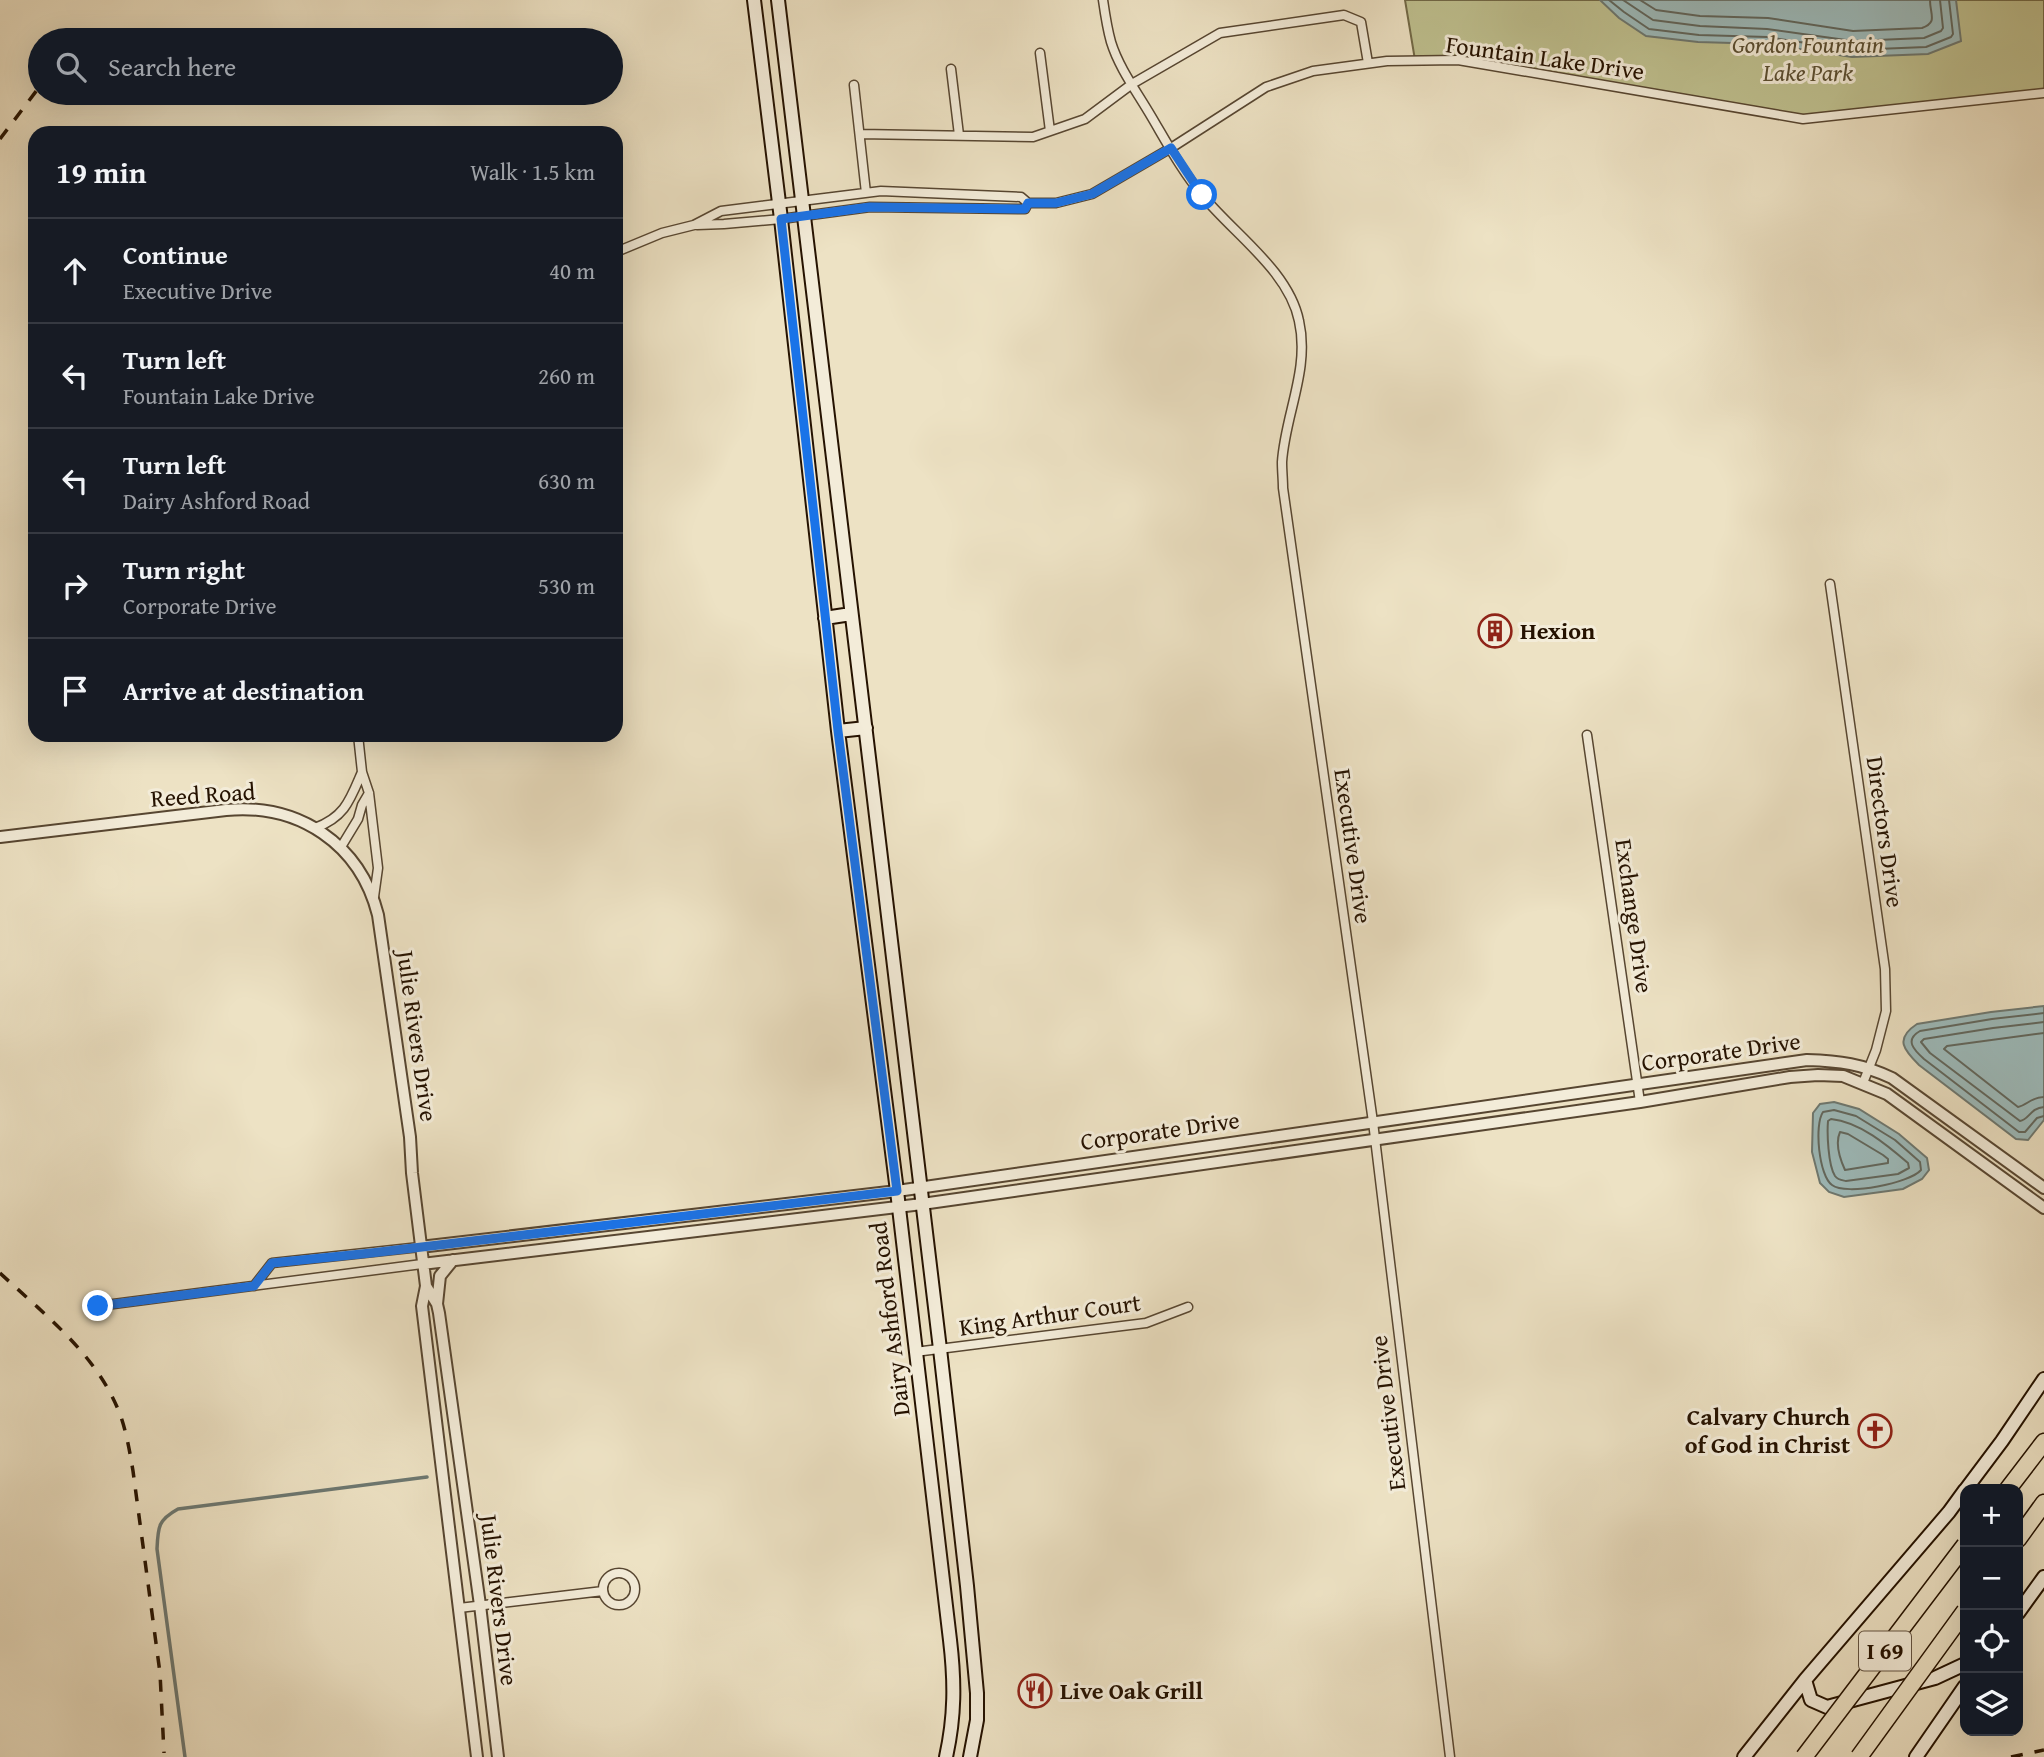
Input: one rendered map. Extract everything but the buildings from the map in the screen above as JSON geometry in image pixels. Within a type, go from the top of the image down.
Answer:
[{"type":"highway","points":[[2012,1484],[2044,1442]]},
{"type":"highway","points":[[2023,1532],[2044,1503]]},
{"type":"highway","name":"I 69","points":[[1804,1757],[1963,1547]]},
{"type":"highway","name":"I 69","points":[[1859,1757],[1960,1618]]},
{"type":"main road","name":"Dairy Ashford Road","points":[[754,0],[838,731],[897,1191],[950,1640],[954,1708],[946,1757]]},
{"type":"main road","name":"Dairy Ashford Road","points":[[778,0],[967,1586],[977,1693],[977,1720],[970,1757]]},
{"type":"main road","points":[[761,60],[785,56]]},
{"type":"main road","points":[[803,413],[827,411]]},
{"type":"main road","points":[[825,618],[851,614]]},
{"type":"main road","points":[[838,731],[866,728]]},
{"type":"main road","points":[[1970,1484],[2044,1379]]},
{"type":"main road","points":[[1744,1757],[1805,1680],[1960,1498]]},
{"type":"main road","points":[[2020,1610],[2044,1577]]},
{"type":"main road","points":[[944,1589],[967,1586]]},
{"type":"main road","points":[[950,1640],[972,1638]]},
{"type":"main road","points":[[1805,1680],[1811,1700],[1827,1707],[1936,1678],[1960,1666]]},
{"type":"main road","points":[[1916,1757],[1960,1693]]},
{"type":"street","name":"Executive Drive","points":[[1102,0],[1118,61],[1171,148],[1202,195],[1270,267],[1294,305],[1299,321],[1301,365],[1282,461],[1283,488],[1373,1122],[1450,1757]]},
{"type":"street","points":[[860,134],[1033,137],[1085,119],[1132,84],[1220,33],[1344,15],[1361,22],[1368,63]]},
{"type":"street","points":[[1040,53],[1050,131]]},
{"type":"street","name":"Fountain Lake Drive","points":[[802,200],[881,191],[1021,197],[1028,203],[1056,203],[1092,194],[1266,88],[1313,71],[1387,61],[1458,60],[1803,119],[2044,93]]},
{"type":"street","points":[[951,69],[959,135]]},
{"type":"street","points":[[854,85],[866,193]]},
{"type":"street","points":[[937,193],[937,208]]},
{"type":"street","points":[[694,225],[721,211],[802,200]]},
{"type":"street","name":"Fountain Lake Drive","points":[[781,219],[870,207],[1025,209],[1028,203]]},
{"type":"street","points":[[623,250],[662,233],[694,225],[781,219]]},
{"type":"street","name":"Directors Drive","points":[[1830,584],[1885,969],[1886,1011],[1863,1083]]},
{"type":"street","name":"Exchange Drive","points":[[1587,735],[1640,1102]]},
{"type":"street","name":"Julie Rivers Drive","points":[[359,742],[362,772],[369,793],[378,868],[374,897],[379,915],[402,1075],[422,1264],[426,1286],[437,1304],[480,1605],[498,1757]]},
{"type":"street","points":[[315,828],[342,813],[362,772]]},
{"type":"street","points":[[341,847],[369,793]]},
{"type":"street","name":"Reed Road","points":[[0,837],[245,808],[277,812],[315,828],[341,847],[354,862],[374,897]]},
{"type":"street","name":"Corporate Drive","points":[[254,1286],[272,1263],[897,1191],[1807,1060],[1838,1061],[1869,1067],[1892,1078],[2044,1188]]},
{"type":"street","name":"Corporate Drive","points":[[98,1306],[922,1204],[1818,1075],[1843,1076],[1887,1094],[2044,1208]]},
{"type":"street","points":[[1026,1172],[1029,1188]]},
{"type":"street","points":[[664,1218],[666,1235]]},
{"type":"street","points":[[371,1253],[374,1270]]},
{"type":"street","points":[[437,1304],[440,1276],[453,1260]]},
{"type":"street","name":"Julie Rivers Drive","points":[[426,1286],[422,1306],[477,1757]]},
{"type":"street","name":"King Arthur Court","points":[[915,1352],[1146,1323],[1188,1307]]},
{"type":"street","points":[[448,1512],[467,1514]]},
{"type":"street","points":[[617,1573],[631,1578],[635,1587],[632,1598],[618,1605],[608,1601],[603,1591],[608,1577],[617,1573]]},
{"type":"street","points":[[459,1608],[603,1591]]},
{"type":"green space","name":"Gordon Fountain Lake Park","points":[[1405,0],[2044,0],[2044,93],[1803,119],[1439,60],[1415,60]]},
{"type":"water","points":[[1600,0],[1956,0],[1961,41],[1928,54],[1852,57],[1766,44],[1698,42],[1646,36],[1619,18]]},
{"type":"water","points":[[2044,1006],[2044,1120],[2028,1140],[2016,1139],[1919,1065],[1904,1044],[1905,1035],[1917,1024]]},
{"type":"water","points":[[1834,1102],[1859,1109],[1899,1134],[1927,1158],[1929,1170],[1922,1179],[1903,1189],[1844,1197],[1829,1192],[1820,1183],[1812,1152],[1813,1113],[1820,1104]]},
{"type":"waterway","points":[[185,1757],[157,1549],[159,1530],[166,1517],[178,1509],[427,1477]]},
{"type":"railway","points":[[0,139],[28,102]]},
{"type":"railway","points":[[0,1273],[70,1338],[99,1375],[121,1417],[133,1471],[160,1673],[164,1753]]},
{"type":"railway","points":[[2011,1757],[2044,1750]]},
{"type":"place","name":"Hexion","points":[[1495,631]]},
{"type":"place","name":"Calvary Church of God in Christ","points":[[1875,1431]]},
{"type":"place","name":"Live Oak Grill","points":[[1035,1691]]},
{"type":"route","points":[[98,1306],[254,1286],[272,1263],[897,1191],[838,731],[781,219],[870,207],[1025,209],[1028,203],[1056,203],[1092,194],[1171,148],[1202,195]]}]
